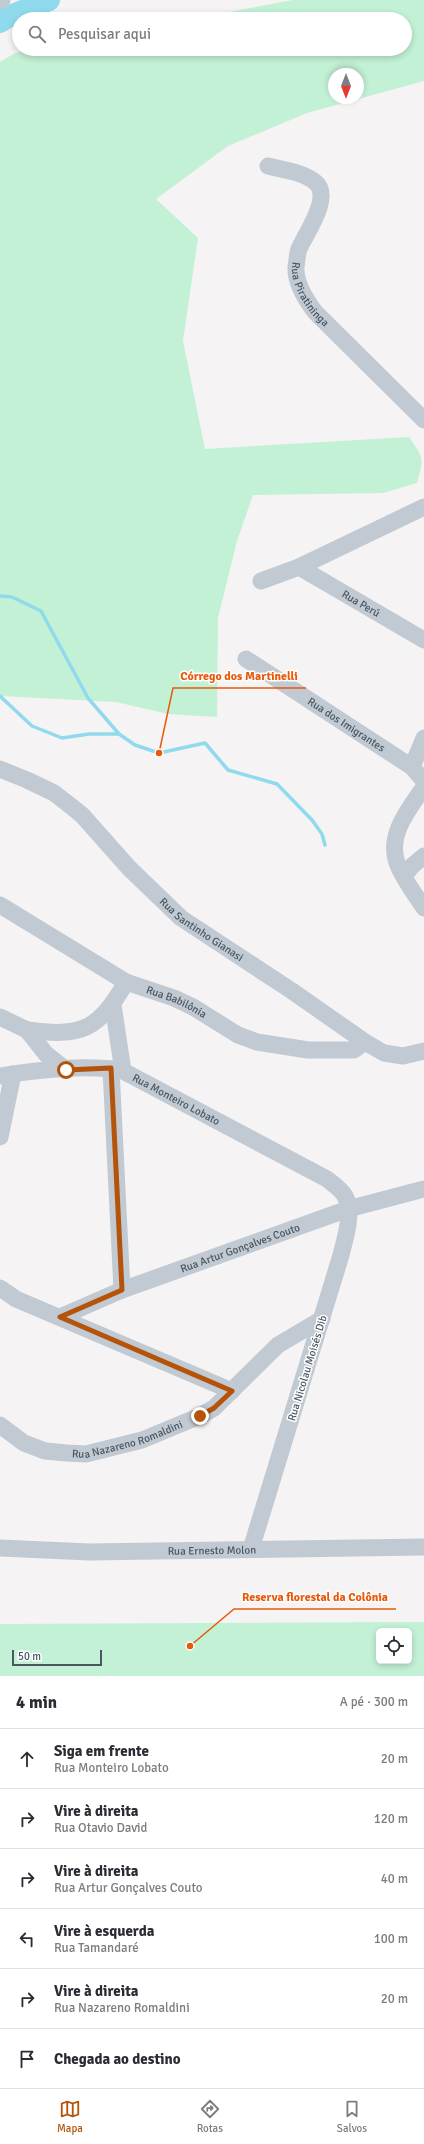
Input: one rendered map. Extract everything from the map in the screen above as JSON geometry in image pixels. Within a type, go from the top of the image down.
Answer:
[{"type":"street","name":"Rua Piratininga","points":[[268,166],[307,177],[316,183],[321,190],[321,201],[299,250],[296,269],[300,287],[306,300],[314,312],[424,420]]},
{"type":"street","points":[[260,581],[299,567],[424,507]]},
{"type":"street","name":"Rua Perú","points":[[299,567],[424,640]]},
{"type":"street","name":"Rua dos Imigrantes","points":[[246,658],[412,767],[424,781]]},
{"type":"street","points":[[412,767],[424,738]]},
{"type":"street","name":"Rua Santinho Gianasi","points":[[0,769],[54,793],[82,815],[129,868],[181,918],[292,991],[365,1042],[384,1053],[403,1056],[424,1051]]},
{"type":"street","points":[[424,787],[400,824],[395,840],[397,863],[424,908]]},
{"type":"street","points":[[404,876],[412,866],[424,856]]},
{"type":"street","name":"Rua Babilônia","points":[[0,905],[126,982],[174,998],[209,1016],[238,1036],[257,1042],[308,1050],[354,1050],[365,1042]]},
{"type":"street","points":[[0,1017],[27,1030],[66,1033],[85,1030],[113,1005],[126,982]]},
{"type":"street","points":[[113,1005],[117,1070],[122,1290]]},
{"type":"street","points":[[27,1030],[46,1054],[66,1070]]},
{"type":"street","points":[[0,1137],[7,1075],[66,1070],[117,1070]]},
{"type":"street","name":"Rua Monteiro Lobato","points":[[117,1070],[326,1179],[338,1188],[345,1197],[348,1209]]},
{"type":"street","name":"Rua Artur Gonçalves Couto","points":[[60,1317],[122,1290],[348,1209],[424,1189]]},
{"type":"street","name":"Rua Nicolau Moisés Dib","points":[[251,1548],[341,1255],[348,1209]]},
{"type":"street","points":[[0,1288],[16,1299],[232,1391]]},
{"type":"street","name":"Rua Nazareno Romaldini","points":[[0,1426],[24,1443],[45,1451],[86,1454],[142,1440],[175,1427],[214,1408],[278,1345],[322,1319]]},
{"type":"street","name":"Rua Ernesto Molon","points":[[0,1548],[89,1552],[251,1548],[357,1550],[424,1547]]},
{"type":"green space","points":[[293,0],[424,0],[424,81],[364,97],[364,68],[328,68],[328,104],[340,104],[307,113],[228,146],[156,199],[198,238],[183,341],[205,449],[409,437],[420,454],[422,463],[417,483],[383,493],[253,495],[237,541],[218,618],[217,717],[168,714],[116,702],[0,696],[0,62],[12,55],[412,56],[412,12],[229,12]]},
{"type":"green space","points":[[424,1622],[424,1676],[0,1676],[0,1624]]},
{"type":"waterway","points":[[20,12],[49,0]]},
{"type":"waterway","points":[[0,22],[12,15]]},
{"type":"waterway","points":[[0,596],[12,597],[41,611],[88,698],[119,734]]},
{"type":"waterway","points":[[0,696],[32,726],[62,738],[89,734],[119,734],[135,745],[159,753],[205,743],[228,770],[277,784],[312,820],[322,834],[325,845]]},
{"type":"place","name":"Córrego dos Martinelli","points":[[159,753]]},
{"type":"place","name":"Reserva florestal da Colônia","points":[[190,1646]]},
{"type":"route","points":[[66,1070],[111,1068],[122,1290],[60,1317],[232,1391],[214,1408],[200,1416]]}]
